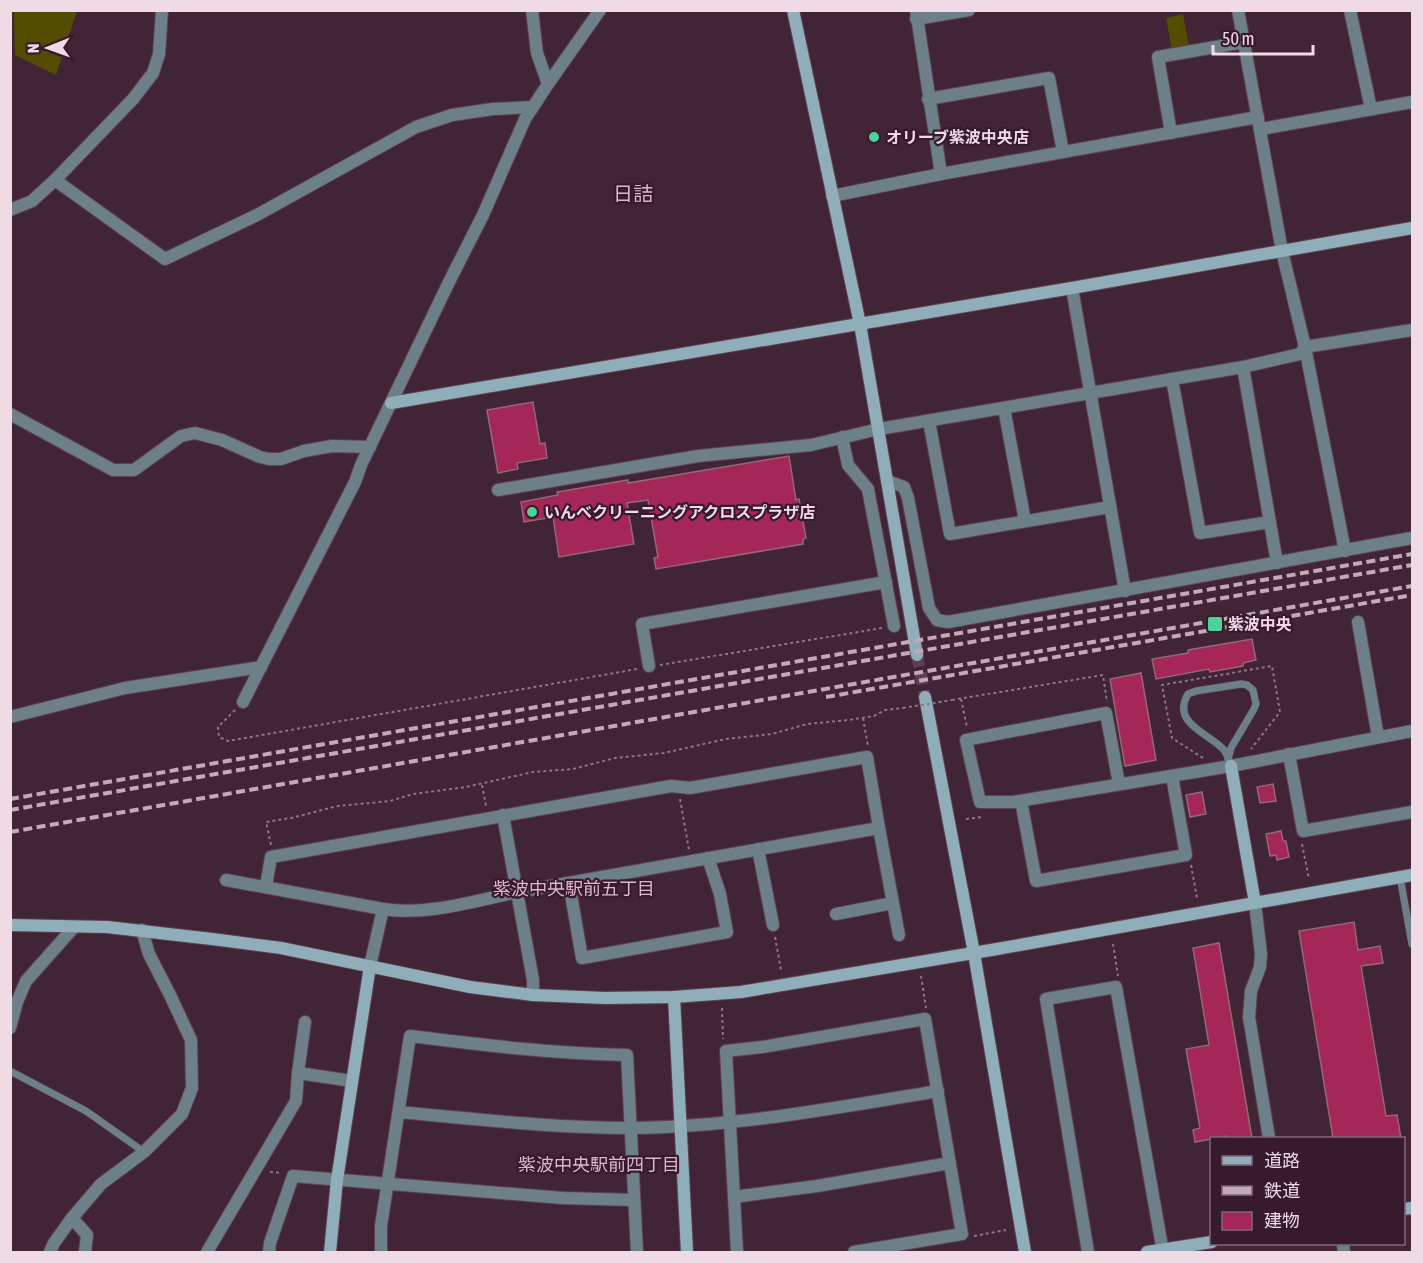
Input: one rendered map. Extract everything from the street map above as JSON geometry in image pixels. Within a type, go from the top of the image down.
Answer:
[{"type":"street","points":[[10,210],[32,201],[134,99],[153,73],[159,54],[162,10]]},
{"type":"street","points":[[532,10],[537,53],[548,84]]},
{"type":"street","points":[[243,702],[355,482],[483,215],[525,119],[600,10]]},
{"type":"street","points":[[793,10],[860,324],[917,655]]},
{"type":"street","points":[[941,174],[916,15],[969,10]]},
{"type":"street","points":[[1238,10],[1282,251],[1305,347],[1345,551]]},
{"type":"street","points":[[1350,10],[1371,109]]},
{"type":"street","points":[[1171,132],[1158,57],[1244,42]]},
{"type":"street","points":[[928,99],[1049,78],[1063,152]]},
{"type":"street","points":[[832,196],[1171,132],[1260,123],[1413,102]]},
{"type":"street","points":[[55,180],[165,259],[257,215],[416,127],[452,115],[493,109],[533,107]]},
{"type":"street","points":[[391,403],[1413,228]]},
{"type":"street","points":[[1072,288],[1125,591]]},
{"type":"street","points":[[498,490],[698,456],[811,445],[879,429],[1243,367],[1300,354],[1305,347],[1413,330]]},
{"type":"street","points":[[1243,367],[1277,563]]},
{"type":"street","points":[[1172,379],[1200,533],[1270,522]]},
{"type":"street","points":[[1004,408],[1025,521]]},
{"type":"street","points":[[10,414],[113,470],[134,470],[181,436],[195,433],[222,440],[260,458],[269,459],[280,459],[304,451],[332,446],[370,447]]},
{"type":"street","points":[[929,421],[950,534],[1110,507]]},
{"type":"street","points":[[842,437],[848,465],[868,489],[894,626]]},
{"type":"street","points":[[888,481],[904,487],[929,608],[937,620],[948,622],[1413,538]]},
{"type":"street","points":[[650,666],[642,624],[886,582]]},
{"type":"street","points":[[1358,622],[1378,737]]},
{"type":"street","points":[[10,717],[125,688],[261,667]]},
{"type":"street","points":[[925,697],[974,953],[1025,1252]]},
{"type":"street","points":[[1119,784],[1106,713],[966,740],[980,802],[1020,801],[1172,776],[1230,762],[1289,754],[1413,731]]},
{"type":"street","points":[[1289,754],[1303,831],[1413,812]]},
{"type":"street","points":[[266,886],[271,857],[274,856],[671,786],[690,788],[867,758],[899,934]]},
{"type":"street","points":[[1230,762],[1255,903],[1261,954],[1260,967],[1251,991],[1249,1017],[1269,1137]]},
{"type":"street","points":[[1020,801],[1036,881],[1186,855],[1172,776]]},
{"type":"street","points":[[503,815],[533,980],[533,995]]},
{"type":"street","points":[[226,880],[383,909],[423,909],[462,904],[517,892],[879,828]]},
{"type":"street","points":[[758,849],[772,926]]},
{"type":"street","points":[[569,883],[582,958],[727,932],[720,894],[708,858]]},
{"type":"street","points":[[10,925],[142,930],[281,948],[470,987],[533,995],[605,998],[674,997],[741,992],[1406,876]]},
{"type":"street","points":[[836,914],[893,903]]},
{"type":"street","points":[[330,1252],[337,1180],[352,1081],[370,966],[383,909]]},
{"type":"street","points":[[10,1028],[16,1002],[26,981],[74,927]]},
{"type":"street","points":[[50,1252],[72,1218],[100,1184],[144,1152],[182,1114],[192,1088],[190,1040],[149,954],[142,930]]},
{"type":"street","points":[[1089,1252],[1046,999],[1116,987],[1162,1251]]},
{"type":"street","points":[[674,997],[687,1252]]},
{"type":"street","points":[[737,1252],[726,1050],[762,1047],[925,1019],[962,1234],[895,1249],[855,1252]]},
{"type":"street","points":[[207,1252],[296,1101],[305,1022]]},
{"type":"street","points":[[381,1252],[381,1226],[410,1036],[514,1049],[574,1054],[627,1055],[637,1252]]},
{"type":"street","points":[[298,1073],[352,1081]]},
{"type":"street","points":[[399,1112],[564,1126],[631,1128],[730,1123],[785,1117],[938,1091]]},
{"type":"street","points":[[734,1197],[817,1186],[950,1163]]},
{"type":"street","points":[[269,1252],[293,1176],[563,1198],[634,1200]]},
{"type":"street","points":[[72,1218],[87,1235],[85,1252]]},
{"type":"street","points":[[1147,1252],[1210,1242]]},
{"type":"lane","points":[[1241,684],[1253,690],[1256,704],[1231,748],[1230,762],[1224,750],[1190,724],[1184,705],[1188,694],[1241,684]]},
{"type":"lane","points":[[1406,876],[1413,944]]},
{"type":"lane","points":[[10,1071],[86,1111],[144,1152]]},
{"type":"path","points":[[243,702],[218,727],[219,737],[228,741],[650,666],[894,626]]},
{"type":"path","points":[[1208,761],[1172,738],[1162,685],[1272,666],[1280,712],[1248,752]]},
{"type":"path","points":[[274,856],[266,822],[338,806],[379,802],[412,794],[482,784],[533,772],[573,769],[624,757],[664,753],[726,739],[772,734],[807,724],[863,718],[874,716],[885,710],[1102,675],[1108,706],[1106,713]]},
{"type":"path","points":[[961,699],[970,739]]},
{"type":"path","points":[[863,718],[869,749],[867,758]]},
{"type":"path","points":[[482,784],[488,818]]},
{"type":"path","points":[[678,787],[689,852]]},
{"type":"path","points":[[966,819],[983,817]]},
{"type":"path","points":[[1303,831],[1301,839],[1309,879]]},
{"type":"path","points":[[1186,855],[1190,860],[1197,898]]},
{"type":"path","points":[[772,926],[780,970]]},
{"type":"path","points":[[1113,944],[1119,979],[1116,987]]},
{"type":"path","points":[[921,976],[927,1012],[925,1019]]},
{"type":"path","points":[[722,1008],[723,1043],[726,1050]]},
{"type":"path","points":[[254,1170],[293,1176]]},
{"type":"path","points":[[962,1234],[970,1236],[1006,1230]]},
{"type":"shaded area","points":[[14,11],[77,11],[56,75],[15,55]]},
{"type":"shaded area","points":[[1183,14],[1189,46],[1172,50],[1166,18]]},
{"type":"building","points":[[533,402],[540,444],[545,443],[547,458],[517,463],[518,469],[498,473],[487,410]]},
{"type":"building","points":[[789,456],[796,500],[799,499],[806,538],[803,539],[803,544],[656,569],[654,558],[658,557],[648,500],[627,503],[634,544],[559,557],[553,517],[524,522],[521,502],[558,495],[557,492],[628,480],[628,483]]},
{"type":"building","points":[[1252,639],[1256,660],[1243,663],[1243,666],[1210,672],[1209,669],[1156,679],[1152,659]]},
{"type":"building","points":[[1141,673],[1156,760],[1125,766],[1110,679]]},
{"type":"building","points":[[1273,784],[1276,801],[1260,803],[1257,787]]},
{"type":"building","points":[[1202,792],[1206,814],[1190,817],[1186,795]]},
{"type":"building","points":[[1281,831],[1283,841],[1286,841],[1289,857],[1277,860],[1276,855],[1270,856],[1266,834]]},
{"type":"building","points":[[1354,922],[1358,950],[1380,946],[1383,963],[1361,966],[1386,1116],[1397,1115],[1401,1137],[1333,1137],[1299,931]]},
{"type":"building","points":[[1219,943],[1252,1137],[1210,1137],[1210,1139],[1195,1142],[1193,1130],[1200,1128],[1186,1049],[1209,1045],[1193,948]]},
{"type":"tunnel","points":[[917,655],[925,697]]},
{"type":"railway","points":[[10,799],[1412,554]]},
{"type":"railway","points":[[10,810],[1412,565]]},
{"type":"railway","points":[[10,832],[1412,586]]},
{"type":"railway","points":[[826,697],[1412,595]]},
{"type":"place","name":"オリーブ紫波中央店","points":[[874,137]]},
{"type":"place","name":"いんべクリーニングアクロスプラザ店","points":[[532,512]]},
{"type":"place","name":"紫波中央","points":[[1215,624]]},
{"type":"district","name":"日詰","points":[[633,194]]},
{"type":"district","name":"紫波中央駅前五丁目","points":[[574,889]]},
{"type":"district","name":"紫波中央駅前四丁目","points":[[599,1165]]}]
